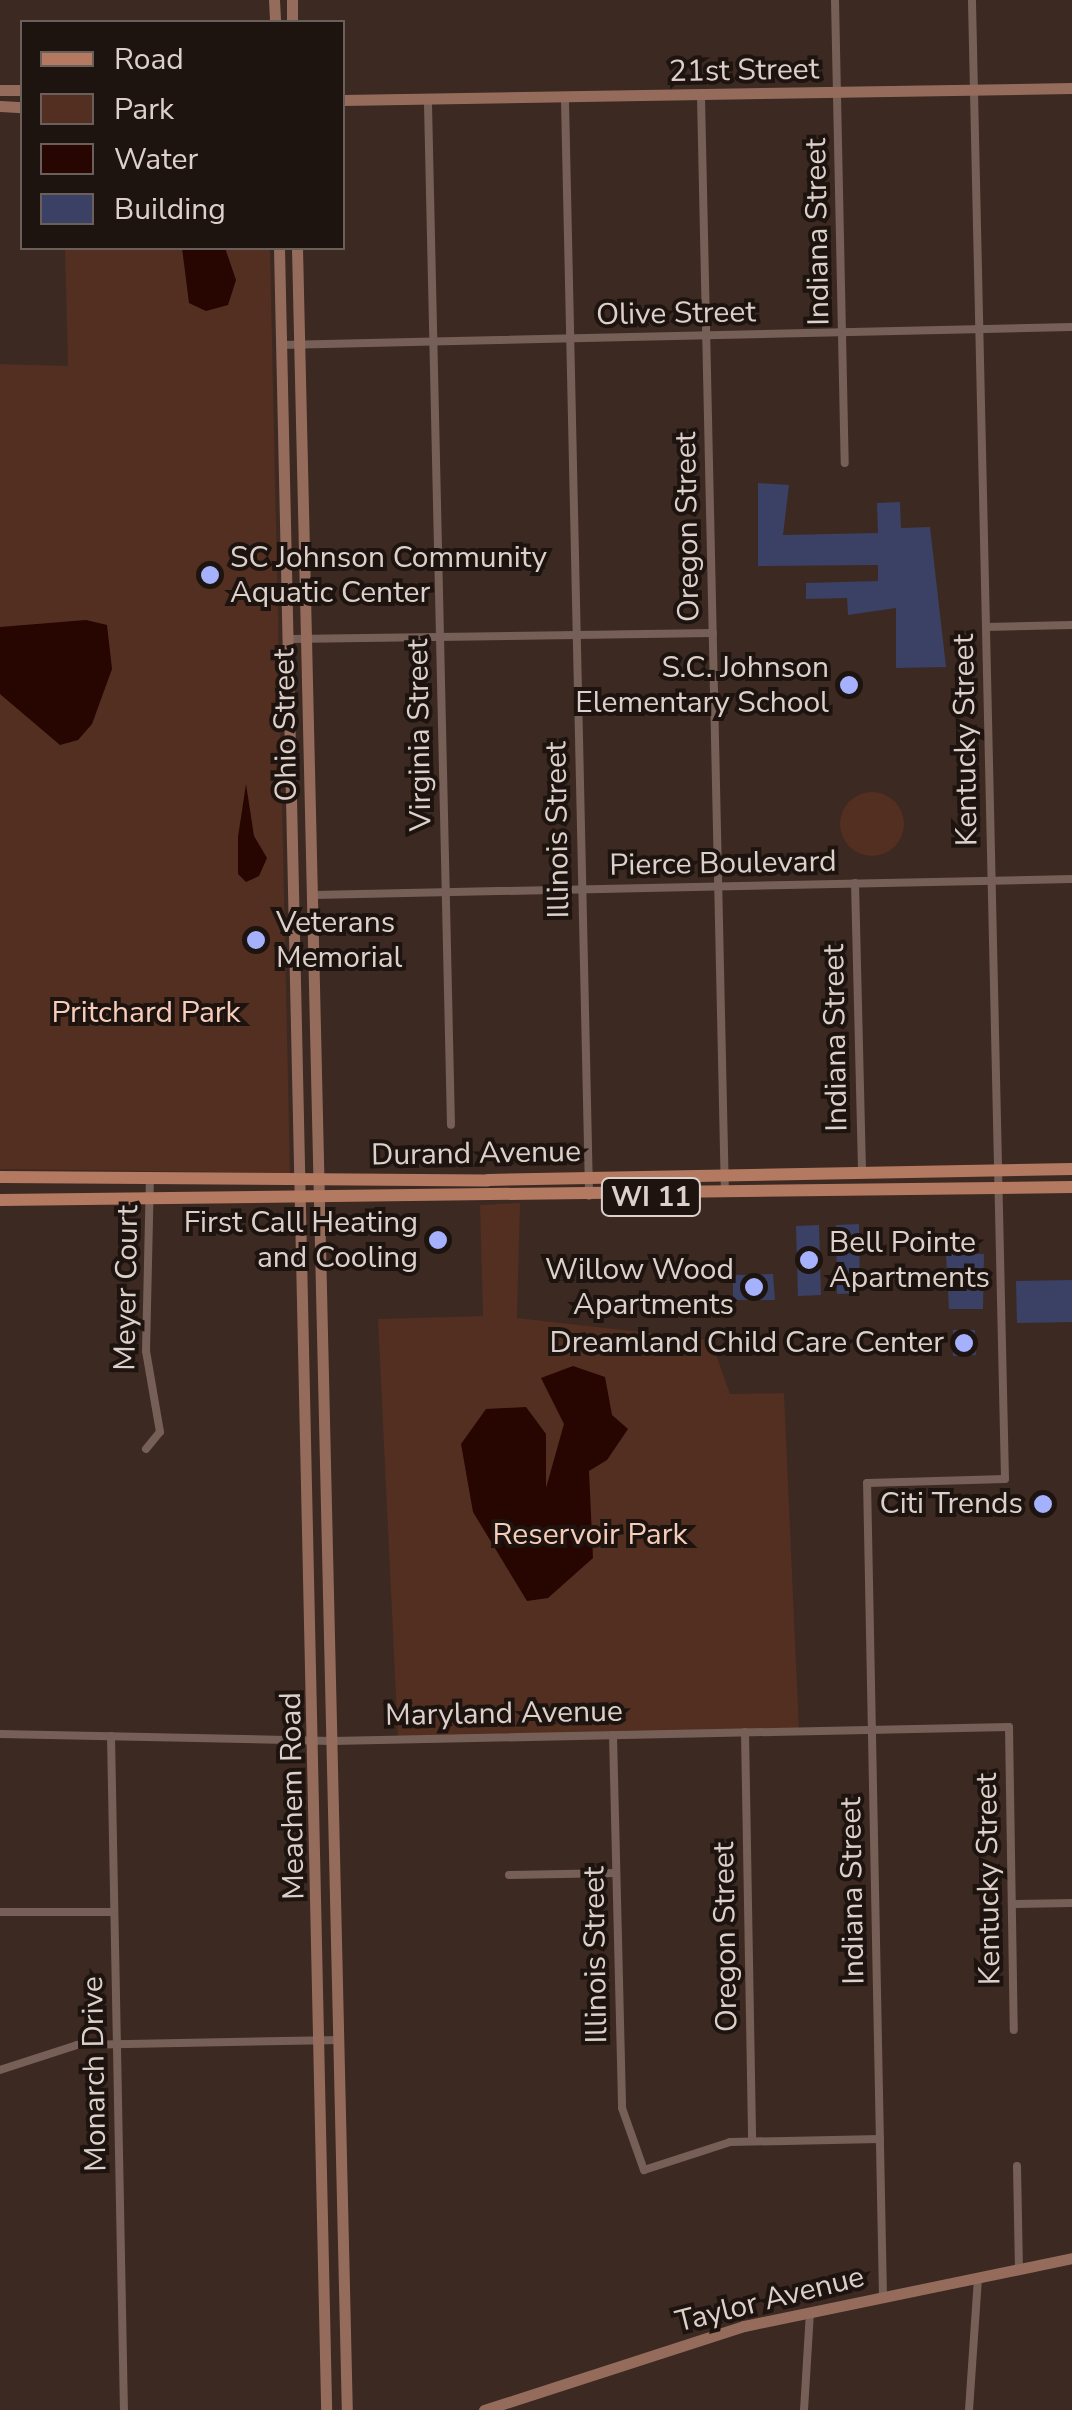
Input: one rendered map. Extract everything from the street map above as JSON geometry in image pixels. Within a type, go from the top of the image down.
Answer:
[{"type":"main road","name":"Durand Avenue","points":[[0,1177],[323,1180],[1072,1170]]},
{"type":"main road","name":"Durand Avenue","points":[[0,1200],[589,1198],[1072,1187]]},
{"type":"street","name":"Indiana Street","points":[[835,0],[845,462]]},
{"type":"street","name":"Kentucky Street","points":[[868,1483],[1004,1479],[972,0]]},
{"type":"street","name":"21st Street","points":[[345,108],[1072,88]]},
{"type":"street","name":"Oregon Street","points":[[701,98],[726,1196]]},
{"type":"street","name":"21st Street","points":[[345,100],[423,103]]},
{"type":"street","name":"Illinois Street","points":[[565,101],[589,1198]]},
{"type":"street","name":"Virginia Street","points":[[423,103],[434,343],[450,1125]]},
{"type":"street","name":"Ohio Street","points":[[279,250],[303,1180]]},
{"type":"street","name":"Ohio Street","points":[[297,250],[324,1201]]},
{"type":"street","name":"Olive Street","points":[[281,345],[1072,327]]},
{"type":"street","points":[[986,627],[1072,625]]},
{"type":"street","points":[[291,639],[713,634]]},
{"type":"street","name":"Pierce Boulevard","points":[[314,895],[1072,879]]},
{"type":"street","name":"Indiana Street","points":[[855,884],[862,1192]]},
{"type":"street","name":"Meachem Road","points":[[303,1180],[325,2162],[326,2406]]},
{"type":"street","name":"Meyer Court","points":[[146,1450],[160,1432],[146,1363],[150,1181]]},
{"type":"street","name":"Meachem Road","points":[[324,1201],[347,2406]]},
{"type":"street","points":[[308,1354],[327,1352]]},
{"type":"street","points":[[312,1482],[329,1482]]},
{"type":"street","name":"Indiana Street","points":[[868,1483],[882,2298]]},
{"type":"street","points":[[314,1622],[331,1621]]},
{"type":"street","name":"Kentucky Street","points":[[1009,1727],[1014,2030]]},
{"type":"street","name":"Maryland Avenue","points":[[0,1734],[332,1740],[1009,1727]]},
{"type":"street","name":"Oregon Street","points":[[745,1732],[752,2141]]},
{"type":"street","name":"Illinois Street","points":[[612,1735],[622,2108],[644,2170],[688,2152],[752,2141]]},
{"type":"street","name":"Monarch Drive","points":[[111,1736],[124,2410]]},
{"type":"street","points":[[510,1875],[616,1873]]},
{"type":"street","points":[[320,1898],[335,1897]]},
{"type":"street","points":[[1012,1904],[1072,1903]]},
{"type":"street","points":[[0,1912],[114,1912]]},
{"type":"street","points":[[0,2070],[59,2048],[339,2040]]},
{"type":"street","points":[[752,2141],[880,2138]]},
{"type":"street","points":[[325,2162],[341,2162]]},
{"type":"street","points":[[1017,2166],[1019,2269]]},
{"type":"street","name":"Taylor Avenue","points":[[484,2410],[810,2312],[1072,2258]]},
{"type":"street","points":[[969,2410],[978,2278]]},
{"type":"street","points":[[326,2295],[344,2294]]},
{"type":"street","points":[[804,2410],[810,2312]]},
{"type":"street","points":[[326,2406],[347,2406]]},
{"type":"green space","name":"Pritchard Park","points":[[65,250],[270,250],[290,1173],[0,1169],[0,364],[68,366]]},
{"type":"green space","points":[[872,792],[894,802],[904,824],[894,846],[872,856],[850,846],[840,824],[850,802]]},
{"type":"green space","name":"Reservoir Park","points":[[520,1203],[517,1318],[711,1340],[730,1394],[784,1393],[799,1730],[398,1739],[378,1319],[483,1316],[480,1205]]},
{"type":"water","points":[[182,250],[226,250],[236,280],[228,305],[206,311],[189,303]]},
{"type":"water","points":[[86,620],[107,625],[112,669],[92,724],[78,740],[60,745],[0,694],[0,627]]},
{"type":"water","points":[[246,784],[254,836],[267,858],[259,876],[246,882],[238,874],[238,837]]},
{"type":"water","points":[[573,1366],[605,1377],[612,1415],[628,1429],[607,1460],[589,1471],[593,1558],[548,1598],[527,1601],[473,1512],[461,1444],[486,1409],[526,1407],[546,1434],[546,1488],[564,1424],[541,1378]]},
{"type":"building","name":"S.C. Johnson Elementary School","points":[[758,483],[789,485],[783,535],[878,533],[877,503],[900,502],[901,528],[930,527],[946,667],[896,668],[896,608],[848,615],[847,598],[806,599],[806,583],[878,581],[878,565],[758,566]]},
{"type":"building","name":"Bell Pointe Apartments","points":[[859,1224],[860,1293],[837,1294],[836,1225]]},
{"type":"building","name":"Bell Pointe Apartments","points":[[819,1225],[821,1295],[798,1296],[796,1226]]},
{"type":"building","points":[[946,1254],[984,1254],[983,1309],[949,1309]]},
{"type":"building","name":"Willow Wood Apartments","points":[[773,1274],[775,1300],[733,1300],[733,1275]]},
{"type":"building","points":[[1072,1280],[1072,1322],[1017,1323],[1016,1281]]},
{"type":"building","name":"Dreamland Child Care Center","points":[[953,1330],[975,1330],[976,1355],[953,1356]]},
{"type":"place","name":"SC Johnson Community Aquatic Center","points":[[210,575]]},
{"type":"place","name":"S.C. Johnson Elementary School","points":[[849,685]]},
{"type":"place","name":"Veterans Memorial","points":[[256,940]]},
{"type":"place","name":"First Call Heating and Cooling","points":[[438,1240]]},
{"type":"place","name":"Bell Pointe Apartments","points":[[809,1260]]},
{"type":"place","name":"Willow Wood Apartments","points":[[754,1287]]},
{"type":"place","name":"Dreamland Child Care Center","points":[[964,1343]]},
{"type":"place","name":"Citi Trends","points":[[1043,1504]]}]
